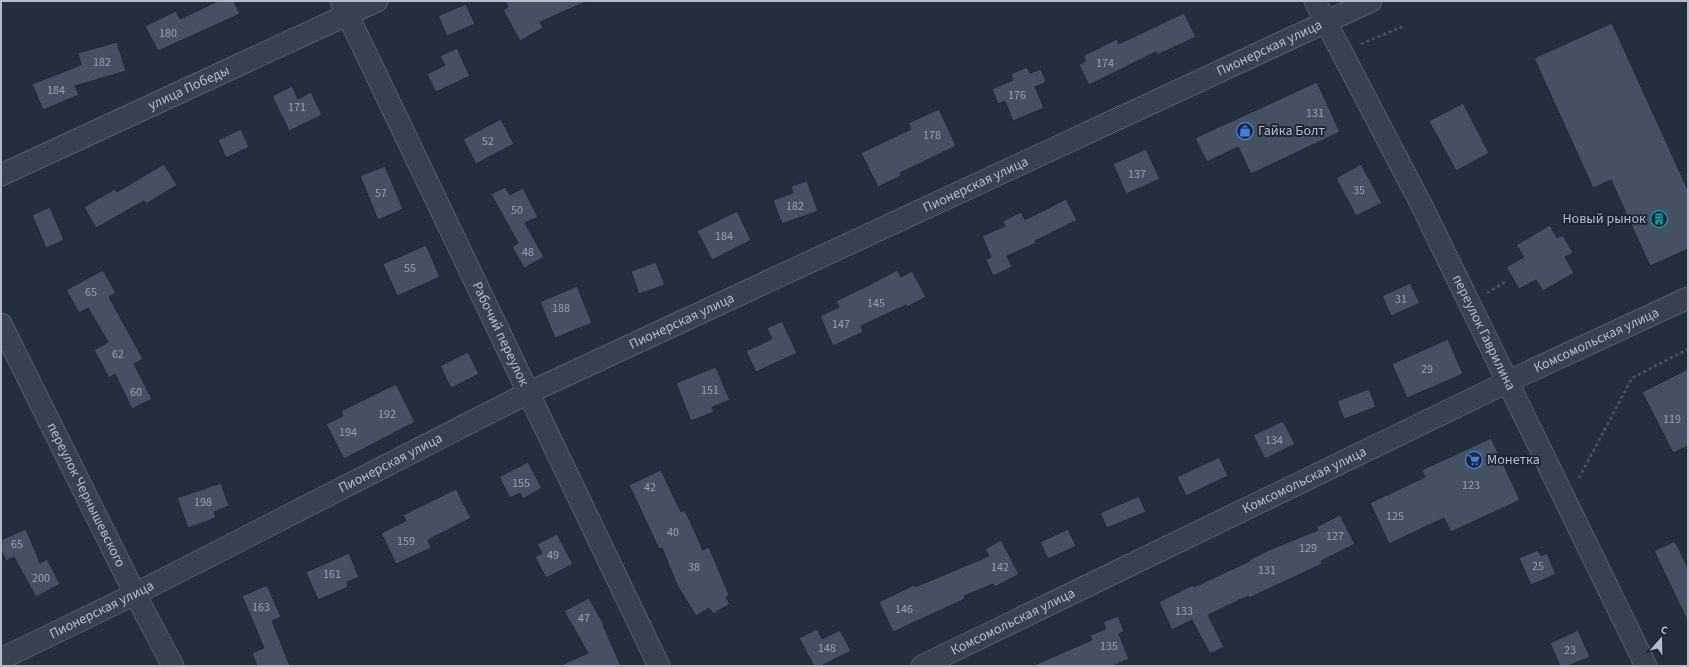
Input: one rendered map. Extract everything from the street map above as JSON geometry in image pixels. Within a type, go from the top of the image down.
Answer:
[{"type":"street","name":"улица Победы","points":[[1,175],[345,8],[378,1]]},
{"type":"street","name":"переулок Гаврилина","points":[[1315,1],[1421,204],[1646,666]]},
{"type":"street","name":"Пионерская улица","points":[[1,659],[134,594],[528,393],[1371,1]]},
{"type":"street","name":"Рабочий переулок","points":[[345,8],[659,666]]},
{"type":"street","name":"Комсомольская улица","points":[[922,666],[1507,382],[1688,298]]},
{"type":"street","name":"переулок Чернышевского","points":[[1,324],[134,594],[173,666]]},
{"type":"path","points":[[1360,44],[1404,26]]},
{"type":"path","points":[[1484,294],[1507,281]]},
{"type":"path","points":[[1577,480],[1632,378],[1688,349]]},
{"type":"building","points":[[218,1],[234,1],[240,14],[158,51],[145,26],[176,11],[180,19]]},
{"type":"building","points":[[505,1],[588,1],[540,22],[543,28],[520,41],[503,10],[508,7]]},
{"type":"building","points":[[466,4],[475,24],[447,36],[438,16]]},
{"type":"building","points":[[1184,13],[1196,37],[1157,55],[1156,52],[1089,85],[1079,65],[1086,61],[1083,56],[1117,39],[1119,44]]},
{"type":"building","points":[[1612,23],[1688,190],[1688,249],[1650,266],[1611,180],[1593,188],[1534,58]]},
{"type":"building","points":[[117,42],[126,71],[75,86],[79,95],[43,110],[32,84],[81,65],[78,53]]},
{"type":"building","points":[[457,48],[470,76],[436,92],[427,74],[445,65],[440,56]]},
{"type":"building","points":[[1027,67],[1030,73],[1041,69],[1046,82],[1035,87],[1044,108],[1013,121],[1005,101],[998,104],[992,89],[1013,80],[1011,74]]},
{"type":"building","points":[[1317,82],[1340,132],[1251,174],[1238,147],[1207,162],[1195,138]]},
{"type":"building","points":[[292,86],[298,99],[311,92],[322,115],[289,131],[272,96]]},
{"type":"building","points":[[1463,103],[1489,153],[1456,171],[1429,121]]},
{"type":"building","points":[[939,109],[956,146],[900,173],[901,176],[878,187],[861,153],[911,129],[908,123]]},
{"type":"building","points":[[501,119],[514,144],[476,164],[463,139]]},
{"type":"building","points":[[241,129],[249,147],[226,158],[218,140]]},
{"type":"building","points":[[1146,149],[1160,179],[1126,194],[1113,164]]},
{"type":"building","points":[[164,164],[177,185],[146,204],[144,201],[96,228],[84,207],[115,189],[117,192]]},
{"type":"building","points":[[1361,164],[1382,203],[1356,216],[1336,178]]},
{"type":"building","points":[[385,166],[403,209],[378,220],[360,176]]},
{"type":"building","points":[[807,181],[818,211],[782,224],[773,200],[793,193],[791,186]]},
{"type":"building","points":[[505,187],[510,195],[523,188],[538,217],[525,223],[544,257],[524,268],[512,247],[518,243],[491,194]]},
{"type":"building","points":[[1066,199],[1077,220],[1035,241],[1036,243],[1007,256],[1012,267],[993,276],[986,260],[991,257],[982,236],[1005,226],[1003,221],[1021,212],[1025,220]]},
{"type":"building","points":[[50,207],[64,240],[46,248],[32,215]]},
{"type":"building","points":[[737,211],[751,240],[712,260],[697,231]]},
{"type":"building","points":[[1550,225],[1557,238],[1563,235],[1573,253],[1565,257],[1574,273],[1543,291],[1536,280],[1519,289],[1506,267],[1524,257],[1516,245]]},
{"type":"building","points":[[426,245],[440,277],[397,296],[383,264]]},
{"type":"building","points":[[656,262],[665,285],[639,294],[631,271]]},
{"type":"building","points":[[103,270],[116,293],[109,297],[143,359],[134,364],[152,399],[132,409],[115,374],[109,378],[94,350],[108,342],[88,308],[79,313],[66,290]]},
{"type":"building","points":[[897,270],[901,277],[912,271],[926,297],[907,307],[906,305],[861,326],[863,332],[833,346],[820,316],[839,307],[836,301]]},
{"type":"building","points":[[1410,283],[1420,303],[1391,316],[1382,296]]},
{"type":"building","points":[[577,286],[592,323],[555,338],[540,302]]},
{"type":"building","points":[[782,321],[797,353],[756,372],[746,351],[772,339],[767,328]]},
{"type":"building","points":[[1448,339],[1463,374],[1407,398],[1392,364]]},
{"type":"building","points":[[468,352],[479,374],[451,388],[440,366]]},
{"type":"building","points":[[716,367],[730,400],[712,407],[714,412],[691,421],[676,383]]},
{"type":"building","points":[[1688,369],[1688,446],[1673,453],[1642,392]]},
{"type":"building","points":[[396,384],[415,422],[344,459],[326,424],[343,416],[341,411]]},
{"type":"building","points":[[1369,389],[1376,407],[1344,419],[1337,401]]},
{"type":"building","points":[[1283,421],[1295,444],[1265,459],[1253,435]]},
{"type":"building","points":[[1491,438],[1520,500],[1451,532],[1444,518],[1389,544],[1370,503],[1425,477],[1422,470]]},
{"type":"building","points":[[1219,457],[1228,476],[1186,496],[1177,477]]},
{"type":"building","points":[[528,462],[542,488],[523,499],[520,493],[510,498],[499,477]]},
{"type":"building","points":[[661,470],[681,512],[685,510],[703,550],[709,547],[729,595],[726,597],[730,604],[713,614],[709,608],[696,616],[677,585],[662,548],[659,549],[629,485]]},
{"type":"building","points":[[221,483],[229,506],[214,512],[216,518],[188,528],[177,498]]},
{"type":"building","points":[[456,489],[471,518],[428,540],[431,548],[396,564],[381,533],[406,521],[403,515]]},
{"type":"building","points":[[1139,496],[1146,512],[1107,528],[1100,513]]},
{"type":"building","points":[[1340,515],[1355,544],[1321,561],[1322,564],[1249,598],[1248,596],[1208,615],[1224,647],[1210,654],[1192,620],[1172,630],[1159,602],[1193,585],[1194,587],[1250,561],[1249,560],[1269,550],[1318,530],[1316,527]]},
{"type":"building","points":[[26,529],[40,563],[47,559],[60,584],[36,597],[14,557],[6,561],[1,550],[1,540]]},
{"type":"building","points":[[1068,529],[1076,546],[1048,559],[1040,542]]},
{"type":"building","points":[[557,534],[573,564],[546,578],[535,557],[542,553],[537,544]]},
{"type":"building","points":[[1001,540],[1019,574],[995,587],[993,584],[964,596],[965,599],[893,632],[879,602],[914,585],[915,587],[989,556],[985,549]]},
{"type":"building","points":[[1675,541],[1688,568],[1688,622],[1654,551]]},
{"type":"building","points":[[1538,550],[1541,556],[1547,553],[1556,574],[1531,585],[1519,558]]},
{"type":"building","points":[[349,553],[359,577],[347,582],[348,587],[318,600],[306,572]]},
{"type":"building","points":[[267,585],[281,617],[272,621],[290,666],[257,666],[252,653],[264,648],[242,596]]},
{"type":"building","points":[[589,598],[604,625],[621,666],[559,666],[588,653],[564,611]]},
{"type":"building","points":[[1118,616],[1124,631],[1119,634],[1129,659],[1113,666],[1032,666],[1092,640],[1090,635],[1106,629],[1103,622]]},
{"type":"building","points":[[817,629],[822,639],[840,630],[851,651],[821,666],[814,666],[799,638]]},
{"type":"building","points":[[1578,630],[1590,657],[1568,666],[1560,666],[1550,643]]},
{"type":"place","name":"Гайка Болт","points":[[1245,131]]},
{"type":"place","name":"Новый рынок","points":[[1659,219]]},
{"type":"place","name":"Монетка","points":[[1474,460]]}]
